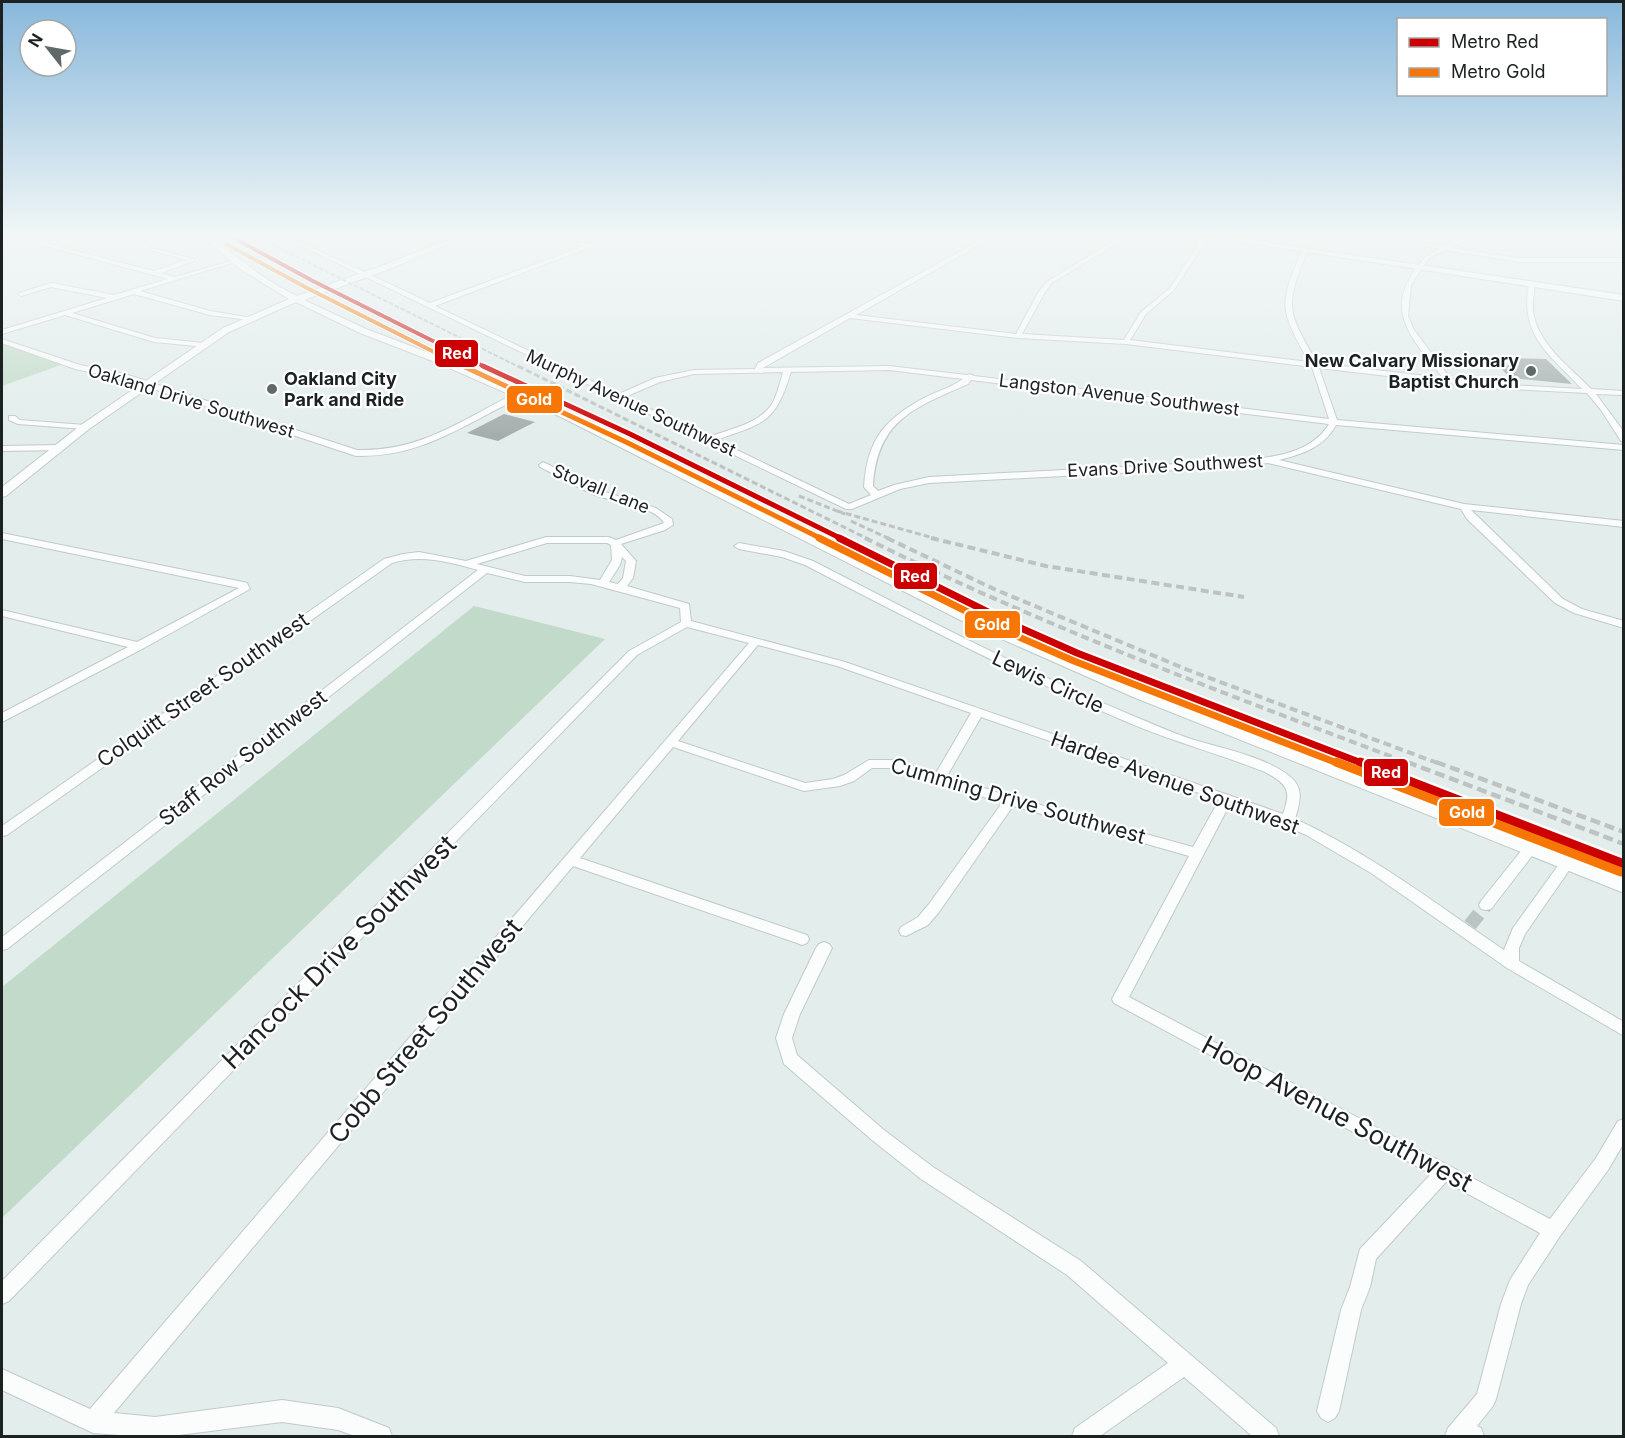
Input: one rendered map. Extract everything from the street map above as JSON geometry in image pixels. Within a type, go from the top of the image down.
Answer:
[{"type":"main road","points":[[2,493],[85,427],[204,345],[271,303]]},
{"type":"main road","points":[[254,316],[285,303]]},
{"type":"main road","points":[[308,303],[363,331],[521,394],[913,592],[1043,653],[1150,698],[1623,886]]},
{"type":"main road","points":[[254,316],[295,307],[324,310]]},
{"type":"street","points":[[2,332],[97,303]]},
{"type":"street","points":[[174,303],[210,313],[254,316]]},
{"type":"street","name":"Murphy Avenue Southwest","points":[[423,303],[849,507]]},
{"type":"street","points":[[429,306],[437,303]]},
{"type":"street","points":[[758,370],[761,365],[871,303]]},
{"type":"street","points":[[1018,336],[1036,303]]},
{"type":"street","points":[[1126,342],[1143,313],[1155,303]]},
{"type":"street","points":[[1268,460],[1315,445],[1328,434],[1334,422],[1314,364],[1293,328],[1288,303]]},
{"type":"street","points":[[1406,303],[1405,316],[1411,330],[1449,381]]},
{"type":"street","points":[[1528,303],[1533,328],[1545,345],[1590,392],[1623,439]]},
{"type":"street","points":[[65,313],[154,340],[204,345]]},
{"type":"street","points":[[848,316],[1018,336],[1126,342],[1449,381],[1623,393]]},
{"type":"street","name":"Oakland Drive Southwest","points":[[2,341],[78,367],[147,384],[356,453],[381,455],[418,446],[521,394]]},
{"type":"street","name":"Langston Avenue Southwest","points":[[618,397],[658,380],[680,374],[707,371],[889,368],[970,376],[1334,422],[1623,448]]},
{"type":"street","points":[[708,440],[753,423],[770,412],[776,404],[788,369]]},
{"type":"street","points":[[877,495],[868,487],[867,466],[873,448],[884,432],[914,406],[965,382],[970,376]]},
{"type":"street","points":[[12,418],[18,422],[85,427]]},
{"type":"street","points":[[2,449],[58,448]]},
{"type":"street","name":"Evans Drive Southwest","points":[[849,507],[913,483],[956,477],[1233,464],[1268,460],[1464,507],[1623,524]]},
{"type":"street","name":"Stovall Lane","points":[[543,465],[599,493],[639,503],[669,521],[668,525],[662,528],[615,543]]},
{"type":"street","points":[[1464,507],[1470,517],[1559,602],[1578,611],[1623,625]]},
{"type":"street","points":[[2,536],[243,585],[245,589],[2,718]]},
{"type":"street","points":[[464,565],[546,540],[609,540],[628,557],[631,566],[628,578],[620,588]]},
{"type":"street","points":[[602,584],[618,560],[619,553],[615,543]]},
{"type":"street","name":"Lewis Circle","points":[[739,546],[784,554],[809,563],[1046,682],[1184,741],[1264,766],[1290,782],[1295,798],[1287,822]]},
{"type":"street","name":"Colquitt Street Southwest","points":[[2,832],[388,561],[408,554],[423,554],[464,565]]},
{"type":"street","points":[[464,565],[520,578],[578,579],[620,588],[685,606],[686,623]]},
{"type":"street","name":"Staff Row Southwest","points":[[2,945],[484,570]]},
{"type":"street","points":[[2,614],[140,646]]},
{"type":"street","name":"Hardee Avenue Southwest","points":[[686,623],[841,664],[1226,798],[1311,832],[1467,928],[1512,963],[1623,1030]]},
{"type":"street","name":"Hancock Drive Southwest","points":[[2,1294],[633,653],[686,623]]},
{"type":"street","name":"Cobb Street Southwest","points":[[93,1422],[756,641]]},
{"type":"street","points":[[940,777],[978,712]]},
{"type":"street","name":"Cumming Drive Southwest","points":[[670,742],[804,787],[835,783],[849,778],[869,764],[882,762],[894,764],[1010,801],[1196,853]]},
{"type":"street","points":[[1196,853],[1226,798]]},
{"type":"street","points":[[906,931],[923,921],[934,908],[1010,801]]},
{"type":"street","points":[[1486,905],[1530,849]]},
{"type":"street","name":"Hoop Avenue Southwest","points":[[1196,853],[1120,999],[1553,1230]]},
{"type":"street","points":[[570,860],[802,939]]},
{"type":"street","points":[[1512,963],[1511,948],[1518,932],[1567,863]]},
{"type":"street","points":[[824,948],[792,1014],[784,1038],[790,1059],[878,1135],[927,1173],[1074,1268],[1268,1437]]},
{"type":"street","points":[[1464,1434],[1486,1399],[1511,1304],[1520,1280],[1553,1230],[1602,1164],[1623,1126]]},
{"type":"street","points":[[1328,1411],[1351,1310],[1360,1287],[1367,1255],[1444,1172]]},
{"type":"street","points":[[1083,1437],[1184,1364]]},
{"type":"street","points":[[2,1379],[93,1422],[155,1428],[282,1411],[338,1419],[381,1437]]},
{"type":"green space","points":[[2,341],[72,361],[2,386]]},
{"type":"green space","points":[[474,606],[605,639],[2,1218],[2,987]]},
{"type":"building","name":"New Calvary Missionary Baptist Church","points":[[1509,358],[1546,359],[1572,384],[1510,378],[1498,365],[1517,366]]},
{"type":"building","points":[[504,414],[535,422],[498,441],[467,433]]},
{"type":"tunnel","points":[[1470,925],[1486,905]]},
{"type":"railway","points":[[390,303],[521,368]]},
{"type":"railway","points":[[518,366],[868,539]]},
{"type":"railway","points":[[799,496],[838,511]]},
{"type":"railway","points":[[838,511],[937,539]]},
{"type":"railway","points":[[838,511],[845,514]]},
{"type":"railway","points":[[851,521],[890,539]]},
{"type":"railway","points":[[865,538],[1067,630],[1411,764]]},
{"type":"railway","points":[[887,538],[994,589],[1188,670],[1440,764]]},
{"type":"railway","points":[[931,538],[1046,566],[1244,597]]},
{"type":"railway","points":[[1407,762],[1624,844]]},
{"type":"railway","points":[[1436,762],[1624,832]]},
{"type":"metro line","name":"Gold","points":[[337,303],[472,371],[626,442],[1012,634],[1074,661],[1621,872]]},
{"type":"metro line","name":"Red","points":[[357,303],[476,363],[630,434],[1016,626],[1077,653],[1624,864]]},
{"type":"place","name":"New Calvary Missionary Baptist Church","points":[[1531,371]]},
{"type":"place","name":"Oakland City Park and Ride","points":[[272,389]]}]
